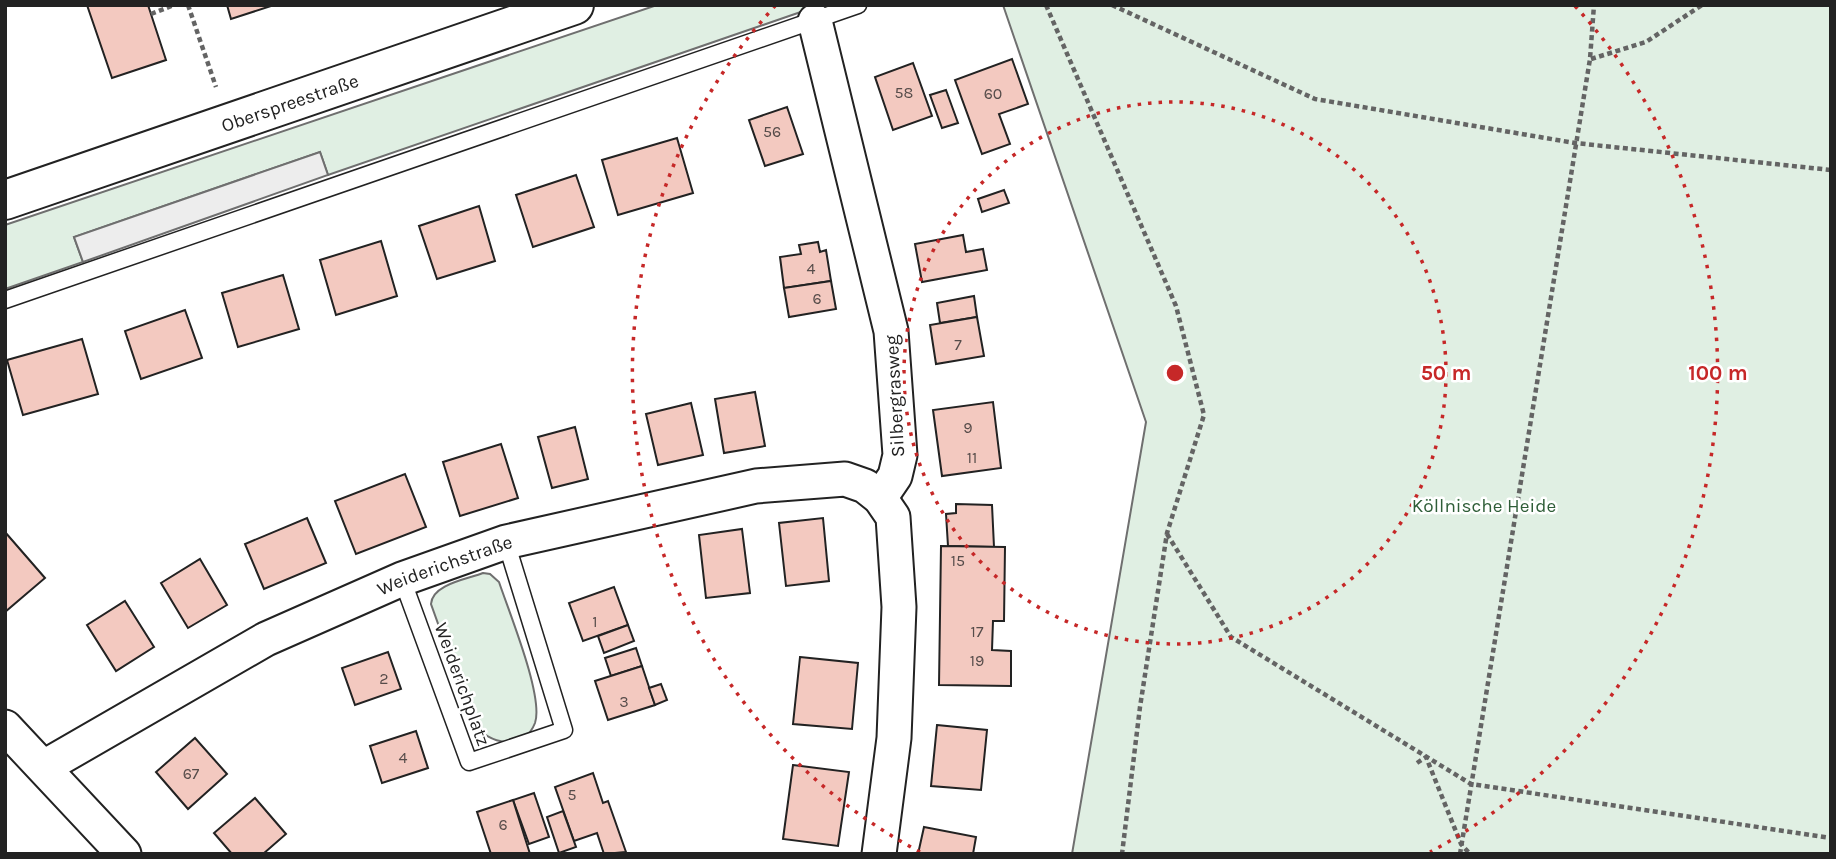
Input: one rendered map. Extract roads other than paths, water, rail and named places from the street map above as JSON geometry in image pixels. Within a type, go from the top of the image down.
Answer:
[{"type":"main road","name":"Oberspreestraße","points":[[5,200],[574,5]]},
{"type":"street","name":"Silbergrasweg","points":[[815,21],[891,331],[900,455],[895,476],[880,498]]},
{"type":"street","name":"Weiderichstraße","points":[[44,767],[266,639],[402,579],[506,542],[756,486],[845,479],[865,486],[880,498]]},
{"type":"street","points":[[879,854],[894,738],[899,607],[893,516],[880,498]]},
{"type":"street","points":[[5,727],[124,854]]},
{"type":"lane","points":[[5,300],[858,5]]},
{"type":"lane","name":"Weiderichplatz","points":[[402,579],[469,762],[564,730],[506,542]]},
{"type":"park label","name":"Köllnische Heide","points":[[1484,505]]}]
